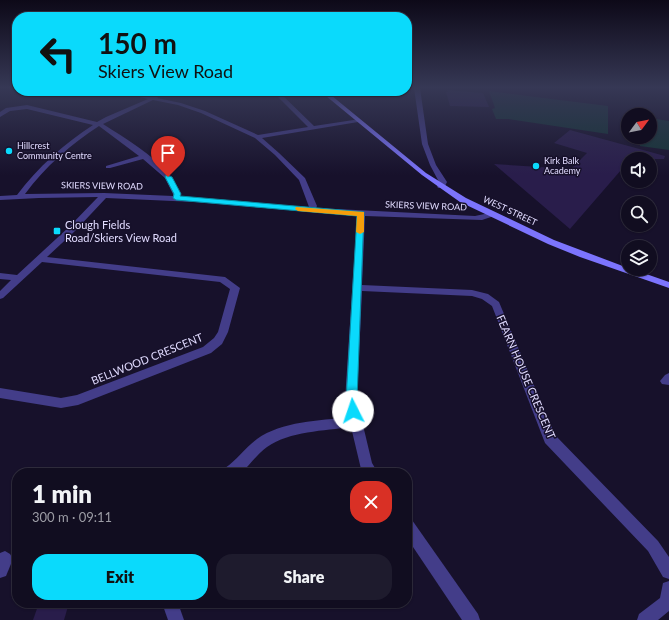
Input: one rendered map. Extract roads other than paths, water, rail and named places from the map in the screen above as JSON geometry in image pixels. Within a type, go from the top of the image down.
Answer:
[{"type":"main road","name":"WEST STREET","points":[[354,117],[441,186],[463,200],[583,255],[669,285]]},
{"type":"street","points":[[68,117],[98,124],[117,135],[145,156],[168,177],[177,194],[176,198]]},
{"type":"street","points":[[20,196],[52,160],[98,124],[112,117]]},
{"type":"street","points":[[214,117],[257,137],[277,154],[302,180],[313,206],[312,210]]},
{"type":"street","points":[[302,117],[312,127]]},
{"type":"street","points":[[421,117],[425,144],[433,165],[443,182],[441,186]]},
{"type":"street","points":[[257,137],[358,120]]},
{"type":"street","points":[[108,167],[145,156]]},
{"type":"street","points":[[0,296],[72,229],[104,195]]},
{"type":"street","name":"SKIERS VIEW ROAD","points":[[0,198],[20,196],[104,195],[176,198],[361,214],[475,218],[482,218],[491,214]]},
{"type":"street","points":[[361,214],[351,400],[368,468]]},
{"type":"street","name":"BELLWOOD CRESCENT","points":[[0,393],[61,403],[78,400],[206,350],[218,341],[235,288],[222,279],[40,259]]},
{"type":"street","points":[[0,276],[19,278]]},
{"type":"street","name":"FEARN HOUSE CRESCENT","points":[[358,288],[472,293],[485,296],[496,304],[550,439],[653,546],[669,571]]},
{"type":"street","points":[[237,468],[262,444],[272,437],[289,432],[355,421]]},
{"type":"street","points":[[412,532],[472,620]]},
{"type":"street","points":[[645,620],[667,602],[669,589]]},
{"type":"street","points":[[172,608],[176,620]]},
{"type":"place","name":"Hillcrest Community Centre","points":[[9,151]]},
{"type":"place","name":"Kirk Balk Academy","points":[[536,166]]},
{"type":"place","name":"Clough Fields Road/Skiers View Road","points":[[57,231]]}]
